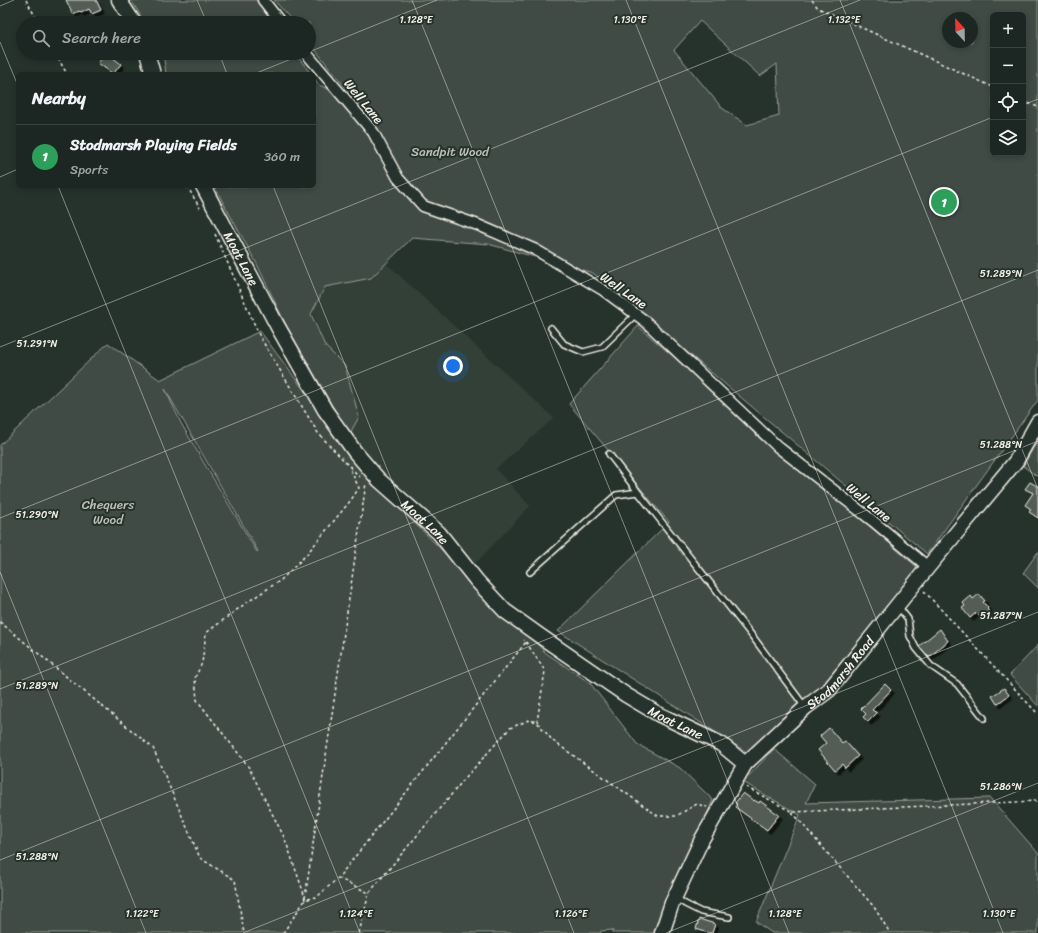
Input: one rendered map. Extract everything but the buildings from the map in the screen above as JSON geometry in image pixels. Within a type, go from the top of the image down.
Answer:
[{"type":"street","points":[[119,0],[129,16]]},
{"type":"street","points":[[263,0],[275,16]]},
{"type":"street","points":[[149,60],[152,72]]},
{"type":"street","name":"Well Lane","points":[[312,60],[373,132],[398,178],[423,206],[478,225],[536,250],[603,290],[645,321],[778,447],[928,566]]},
{"type":"street","name":"Moat Lane","points":[[204,188],[278,327],[325,410],[379,480],[439,533],[477,581],[505,611],[626,695],[658,714],[721,744],[745,764]]},
{"type":"street","name":"Stodmarsh Road","points":[[662,933],[675,897],[702,839],[745,764],[806,708],[829,690],[928,566],[1016,461],[1038,422]]},
{"type":"lane","points":[[551,328],[564,344],[583,352],[602,347],[636,314]]},
{"type":"lane","points":[[609,454],[753,637],[806,708]]},
{"type":"lane","points":[[530,572],[616,495],[638,492]]},
{"type":"lane","points":[[897,606],[908,619],[910,636],[916,648],[932,666],[957,684],[984,718]]},
{"type":"lane","points":[[675,897],[701,912],[729,917]]},
{"type":"path","points":[[26,0],[35,16]]},
{"type":"path","points":[[812,0],[818,8],[990,86]]},
{"type":"path","points":[[59,60],[66,72]]},
{"type":"path","points":[[1026,102],[1038,107]]},
{"type":"path","points":[[188,188],[202,212]]},
{"type":"path","points":[[213,231],[260,337],[318,433],[360,478]]},
{"type":"path","points":[[350,467],[359,455]]},
{"type":"path","points":[[305,900],[285,839],[248,766],[197,700],[195,678],[202,663],[206,633],[246,603],[281,580],[306,555],[351,500],[359,488],[350,467]]},
{"type":"path","points":[[283,933],[305,900],[366,483],[371,488]]},
{"type":"path","points":[[916,582],[1038,714]]},
{"type":"path","points":[[0,622],[153,748],[200,858],[235,880],[244,933]]},
{"type":"path","points":[[520,636],[526,642],[545,671],[537,722]]},
{"type":"path","points":[[305,900],[318,896],[338,878],[526,642]]},
{"type":"path","points":[[359,933],[369,893],[466,777],[510,728],[529,720],[537,722],[553,741],[658,816],[676,816],[697,804],[719,811]]},
{"type":"path","points":[[735,782],[792,812],[874,907],[890,933]]},
{"type":"path","points":[[792,812],[1038,801]]},
{"type":"path","points":[[338,878],[369,893]]},
{"type":"shaded area","points":[[386,263],[554,418],[496,469],[530,506],[474,565],[388,479],[349,435],[345,366],[325,346],[312,311],[325,287],[371,278]]},
{"type":"green space","points":[[131,0],[256,0],[268,16],[141,16]]},
{"type":"green space","name":"Sandpit Wood","points":[[274,0],[1038,0],[1038,400],[927,554],[593,273],[488,244],[412,238],[371,278],[325,287],[311,314],[325,346],[345,366],[359,417],[349,435],[284,321],[257,264],[215,188],[316,188],[316,81],[319,85],[357,102],[316,51],[316,16],[288,16]],"holes":[[[700,21],[760,76],[777,64],[779,116],[747,125],[722,108],[674,50]]]},
{"type":"green space","points":[[164,60],[300,60],[309,72],[166,72]]},
{"type":"green space","points":[[638,326],[918,568],[824,683],[748,753],[558,631],[669,522],[569,404]]},
{"type":"green space","name":"Chequers Wood","points":[[260,331],[370,479],[546,653],[590,683],[637,744],[680,768],[713,800],[656,933],[612,933],[613,930],[601,931],[600,933],[0,933],[0,445],[108,343],[160,380]],"holes":[[[165,389],[258,551],[257,552],[181,423]]]},
{"type":"green space","points":[[1038,440],[1038,477],[1023,466]]},
{"type":"green space","points":[[1038,552],[1038,588],[1023,573]]},
{"type":"green space","points":[[1038,645],[1038,706],[1010,675]]},
{"type":"green space","points":[[774,749],[815,784],[806,803],[990,798],[1038,853],[1038,933],[772,933],[756,922],[800,815],[743,782]]},
{"type":"place","name":"Stodmarsh Playing Fields","points":[[944,202]]}]
